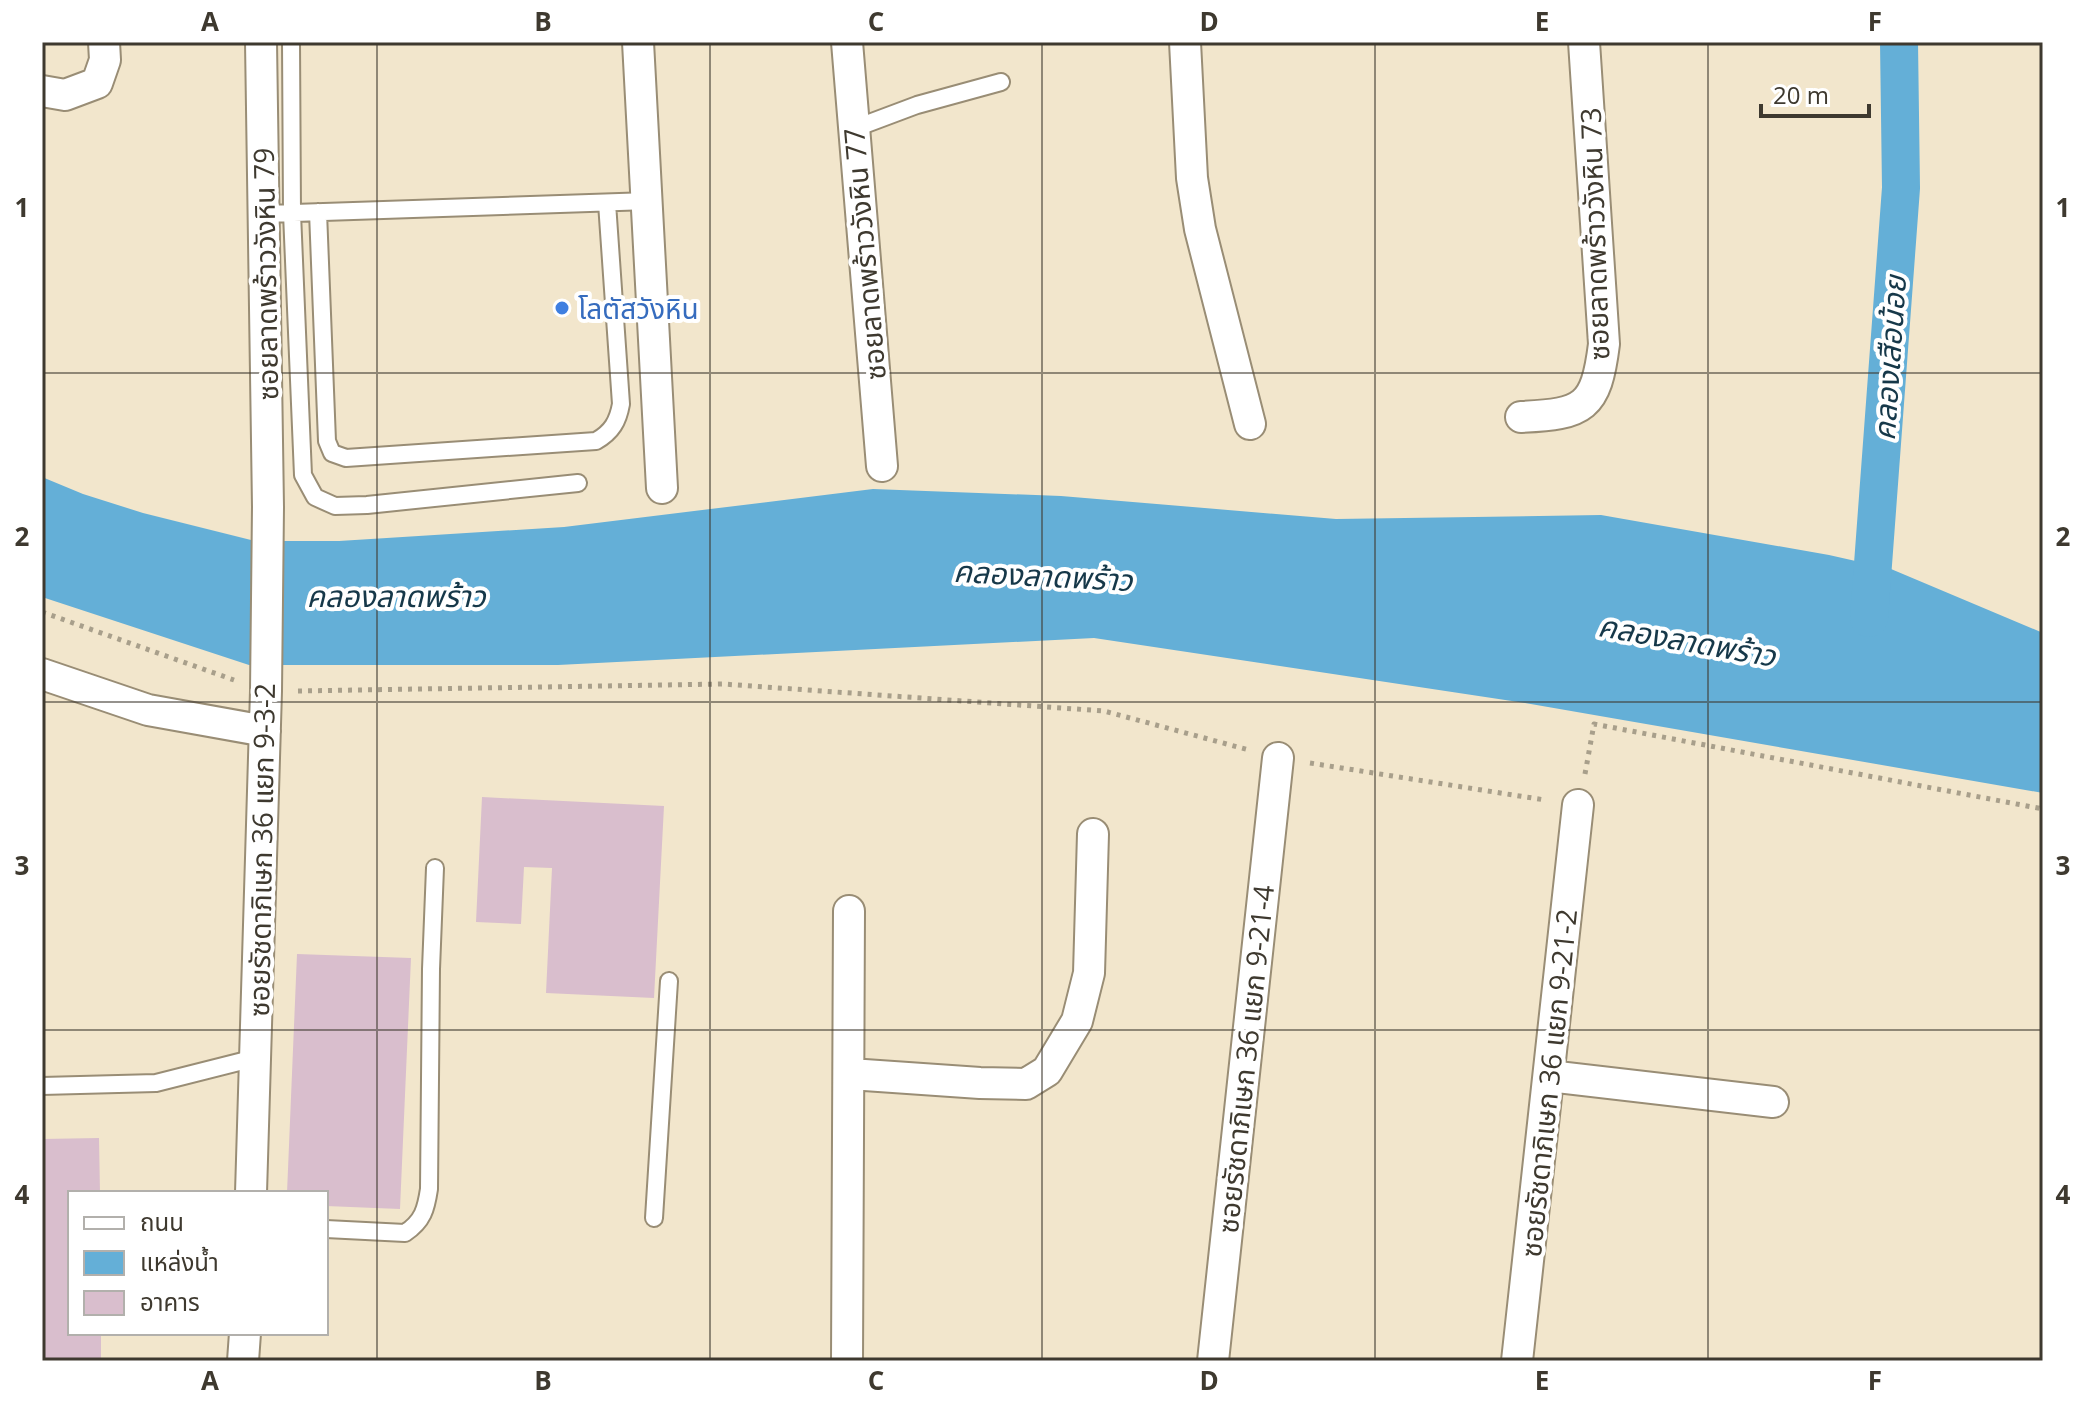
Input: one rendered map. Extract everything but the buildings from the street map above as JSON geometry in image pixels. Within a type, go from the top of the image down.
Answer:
[{"type":"street","points":[[42,91],[65,95],[97,83],[105,60],[104,42]]},
{"type":"street","name":"ซอยลาดพร้าววังหิน 79","points":[[261,42],[278,214],[268,507]]},
{"type":"street","points":[[638,42],[649,201],[662,488]]},
{"type":"street","name":"ซอยลาดพร้าววังหิน 77","points":[[847,42],[882,466]]},
{"type":"street","points":[[1185,42],[1192,178],[1200,229],[1250,424]]},
{"type":"street","name":"ซอยลาดพร้าววังหิน 73","points":[[1521,417],[1550,416],[1574,410],[1591,398],[1600,371],[1604,344],[1584,42]]},
{"type":"street","name":"ซอยรัชดาภิเษก 36 แยก 9-3-2","points":[[251,1191],[265,731],[268,507]]},
{"type":"street","points":[[42,674],[148,710],[265,731]]},
{"type":"street","name":"ซอยรัชดาภิเษก 36 แยก 9-21-4","points":[[1213,1361],[1278,758]]},
{"type":"street","name":"ซอยรัชดาภิเษก 36 แยก 9-21-2","points":[[1517,1361],[1578,805]]},
{"type":"street","points":[[850,1074],[1026,1084],[1047,1071],[1077,1021],[1089,973],[1093,834]]},
{"type":"street","points":[[847,1361],[849,911]]},
{"type":"street","points":[[1549,1076],[1773,1102]]},
{"type":"street","points":[[243,1361],[245,1335]]},
{"type":"lane","points":[[291,42],[278,214],[303,475],[315,497],[335,506],[367,505],[578,483]]},
{"type":"lane","points":[[853,129],[917,105],[1001,82]]},
{"type":"lane","points":[[278,214],[649,201]]},
{"type":"lane","points":[[318,212],[327,441],[332,453],[346,458],[596,441],[605,436],[613,427],[621,404],[607,203]]},
{"type":"lane","points":[[328,1229],[405,1233],[417,1224],[426,1211],[435,868]]},
{"type":"lane","points":[[654,1218],[669,981]]},
{"type":"lane","points":[[42,1086],[156,1083],[255,1058]]},
{"type":"path","points":[[42,612],[266,679],[723,684],[1104,711],[1278,758],[1578,805],[1594,724],[2043,809]]},
{"type":"water","name":"คลองลาดพร้าว","points":[[42,477],[143,513],[255,541],[339,541],[564,527],[873,489],[1061,496],[1336,519],[1601,515],[1829,555],[1891,569],[2043,633],[2043,793],[1525,703],[1094,638],[558,665],[249,665],[42,597]]},
{"type":"waterway","name":"คลองเสือน้อย","points":[[1869,618],[1901,188],[1899,42]]},
{"type":"place","name":"โลตัสวังหิน","points":[[562,308]]}]
